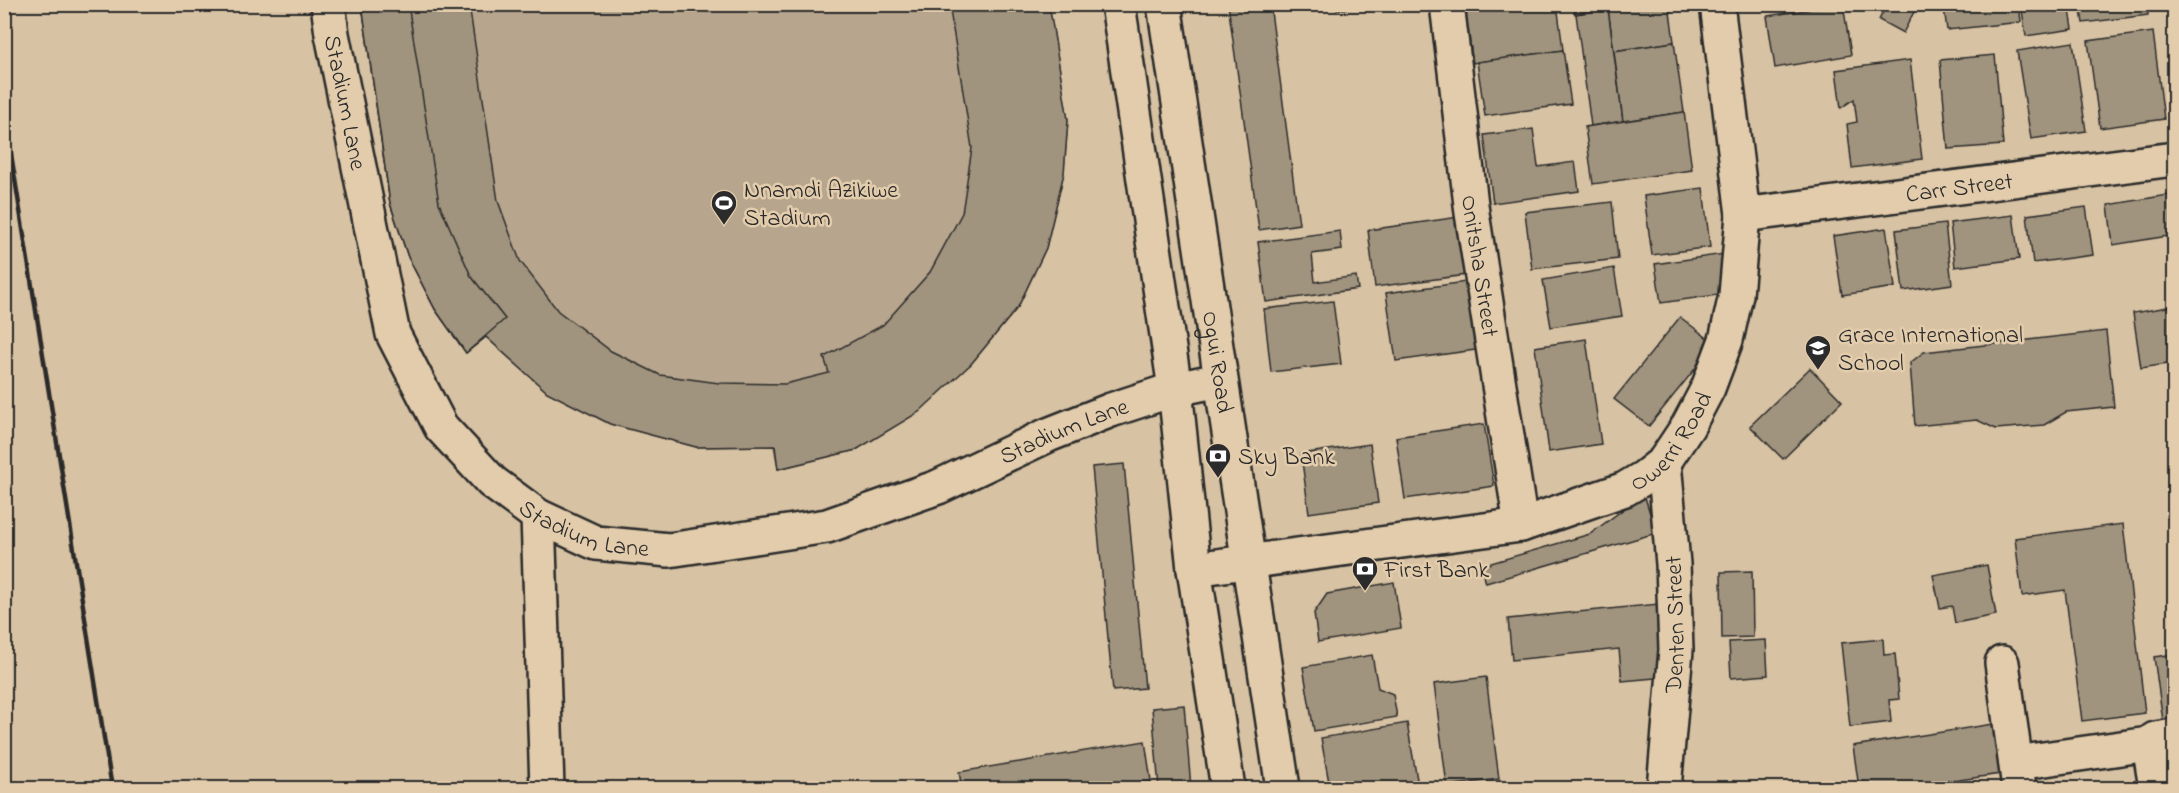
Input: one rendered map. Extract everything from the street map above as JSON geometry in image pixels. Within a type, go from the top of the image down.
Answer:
[{"type":"street","name":"Stadium Lane","points":[[328,4],[332,34],[393,334],[441,427],[492,482],[538,516],[596,543],[669,550],[827,526],[938,487],[1048,435],[1112,410],[1175,389],[1220,380]]},
{"type":"street","name":"Ogui Road","points":[[1118,4],[1175,389],[1194,569],[1228,789]]},
{"type":"street","name":"Ogui Road","points":[[1164,4],[1283,789]]},
{"type":"street","name":"Onitsha Street","points":[[1447,4],[1472,213],[1521,525]]},
{"type":"street","name":"Owerri Road","points":[[1194,569],[1521,525],[1625,489],[1664,462],[1688,426],[1708,388],[1726,340],[1736,295],[1743,215],[1717,4]]},
{"type":"street","name":"Carr Street","points":[[1743,215],[2175,159]]},
{"type":"street","name":"Denten Street","points":[[1664,462],[1673,564],[1676,650],[1664,789]]},
{"type":"street","points":[[538,516],[547,789]]},
{"type":"street","points":[[2002,663],[2018,776],[2162,740],[2156,789]]},
{"type":"shaded area","name":"Nnamdi Azikiwe Stadium","points":[[362,5],[1049,5],[1068,120],[1064,173],[1046,248],[1018,307],[971,364],[856,450],[778,469],[774,446],[696,447],[610,424],[547,392],[486,337],[466,353],[435,309],[408,257],[390,203]]},
{"type":"building","points":[[362,4],[469,4],[498,201],[520,261],[558,311],[611,351],[660,375],[719,383],[785,384],[829,373],[824,357],[883,325],[930,272],[962,213],[972,148],[949,4],[1049,4],[1068,120],[1064,173],[1046,248],[1018,307],[971,364],[919,412],[856,450],[778,469],[775,446],[696,447],[610,424],[547,392],[486,337],[466,353],[435,309],[408,257],[390,203]]},
{"type":"building","points":[[362,4],[408,4],[439,203],[471,276],[505,319],[466,353],[435,309],[408,257],[390,203]]},
{"type":"building","points":[[1228,4],[1270,4],[1299,224],[1259,230]]},
{"type":"building","points":[[1336,4],[1374,4],[1337,10]]},
{"type":"building","points":[[1464,4],[1557,4],[1563,50],[1473,63]]},
{"type":"building","points":[[1574,4],[1643,4],[1575,14]]},
{"type":"building","points":[[1642,4],[1669,4],[1674,42],[1614,51],[1608,9]]},
{"type":"building","points":[[1843,4],[1851,55],[1775,68],[1767,16]]},
{"type":"building","points":[[1887,4],[1918,4],[1903,33],[1879,20]]},
{"type":"building","points":[[1958,4],[2019,4],[2021,22],[1947,30],[1944,8],[1959,6]]},
{"type":"building","points":[[2021,4],[2069,4],[2073,29],[2026,36]]},
{"type":"building","points":[[2080,4],[2147,4],[2148,15],[2083,23]]},
{"type":"building","points":[[1608,9],[1623,121],[1591,126],[1576,14]]},
{"type":"building","points":[[2153,32],[2164,119],[2100,128],[2088,41]]},
{"type":"building","points":[[1674,42],[1684,112],[1623,121],[1614,51]]},
{"type":"building","points":[[2073,42],[2086,131],[2031,139],[2017,51]]},
{"type":"building","points":[[1563,50],[1571,104],[1485,116],[1477,62]]},
{"type":"building","points":[[1995,55],[2003,145],[1948,149],[1940,60]]},
{"type":"building","points":[[1910,60],[1922,159],[1852,168],[1847,124],[1857,122],[1854,99],[1841,108],[1836,70]]},
{"type":"building","points":[[1684,112],[1692,170],[1593,184],[1585,127]]},
{"type":"building","points":[[1533,129],[1538,167],[1575,162],[1579,191],[1493,203],[1484,135]]},
{"type":"building","points":[[1703,188],[1710,247],[1652,255],[1644,196]]},
{"type":"building","points":[[2174,194],[2174,235],[2113,245],[2108,205]]},
{"type":"building","points":[[1612,202],[1618,259],[1532,269],[1525,212]]},
{"type":"building","points":[[2086,207],[2093,255],[2033,263],[2027,215]]},
{"type":"building","points":[[2013,215],[2019,259],[1955,267],[1950,223]]},
{"type":"building","points":[[1459,217],[1466,275],[1375,287],[1368,230]]},
{"type":"building","points":[[1945,224],[1952,284],[1903,291],[1896,230]]},
{"type":"building","points":[[1886,228],[1895,287],[1842,295],[1833,236]]},
{"type":"building","points":[[1340,231],[1342,250],[1312,254],[1315,282],[1356,276],[1358,289],[1266,302],[1258,242]]},
{"type":"building","points":[[1724,254],[1730,293],[1661,303],[1655,264]]},
{"type":"building","points":[[1614,268],[1622,316],[1551,327],[1543,280]]},
{"type":"building","points":[[1473,281],[1482,349],[1396,361],[1386,293]]},
{"type":"building","points":[[1333,301],[1341,364],[1271,372],[1264,309]]},
{"type":"building","points":[[2174,306],[2174,363],[2141,368],[2133,313]]},
{"type":"building","points":[[1680,317],[1715,344],[1649,426],[1614,399]]},
{"type":"building","points":[[2106,331],[2114,407],[2066,412],[2044,425],[1996,429],[1977,420],[1915,426],[1910,363],[1924,352]]},
{"type":"building","points":[[1586,339],[1601,444],[1549,452],[1535,347]]},
{"type":"building","points":[[1810,368],[1842,401],[1783,459],[1750,426]]},
{"type":"building","points":[[1484,424],[1494,486],[1405,499],[1396,437]]},
{"type":"building","points":[[1370,444],[1378,503],[1309,513],[1301,454]]},
{"type":"building","points":[[1124,464],[1145,688],[1113,691],[1092,467]]},
{"type":"building","points":[[1644,494],[1656,533],[1486,583],[1481,566],[1590,534]]},
{"type":"building","points":[[2123,524],[2145,713],[2082,721],[2065,590],[2022,596],[2015,538]]},
{"type":"building","points":[[1987,565],[1996,615],[1955,623],[1952,606],[1940,608],[1933,575]]},
{"type":"building","points":[[1752,571],[1753,637],[1722,638],[1721,572]]},
{"type":"building","points":[[1394,582],[1401,628],[1318,642],[1314,613],[1327,594]]},
{"type":"building","points":[[1659,604],[1666,677],[1622,681],[1619,649],[1512,660],[1508,619]]},
{"type":"building","points":[[1883,639],[1884,655],[1895,654],[1899,699],[1889,700],[1891,722],[1850,727],[1841,643]]},
{"type":"building","points":[[1766,640],[1768,675],[1731,678],[1729,642]]},
{"type":"building","points":[[2174,654],[2174,720],[2163,721],[2154,657]]},
{"type":"building","points":[[1372,655],[1378,688],[1393,694],[1397,717],[1314,731],[1303,667]]},
{"type":"building","points":[[1486,677],[1499,779],[1447,786],[1434,684]]},
{"type":"building","points":[[1184,705],[1191,788],[1159,788],[1152,708]]},
{"type":"building","points":[[1407,723],[1418,785],[1400,788],[1330,788],[1321,738]]},
{"type":"building","points":[[1993,724],[2000,774],[1905,788],[1859,788],[1853,746]]},
{"type":"building","points":[[1145,741],[1151,781],[1107,788],[962,788],[959,772]]},
{"type":"railway","points":[[4,110],[112,788]]},
{"type":"place","name":"Nnamdi Azikiwe Stadium","points":[[724,226]]},
{"type":"place","name":"Grace International School","points":[[1818,371]]},
{"type":"place","name":"Sky Bank","points":[[1218,479]]},
{"type":"place","name":"First Bank","points":[[1365,592]]}]
